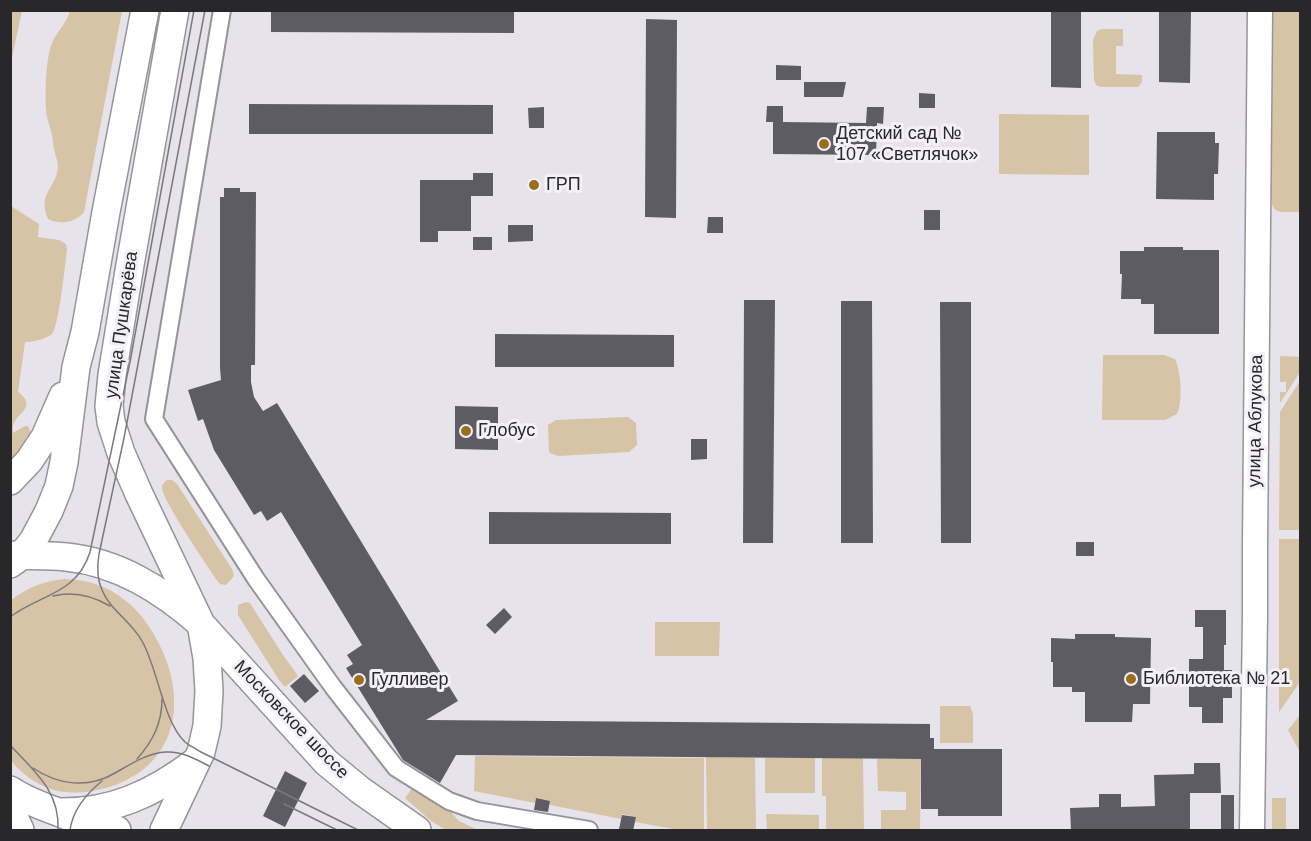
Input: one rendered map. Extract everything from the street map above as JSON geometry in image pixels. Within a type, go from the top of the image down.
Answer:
[{"type":"main road","name":"улица Пушкарёва","points":[[14,558],[33,541],[59,486],[76,367],[85,332],[146,10]]},
{"type":"main road","name":"улица Пушкарёва","points":[[175,10],[130,265],[109,406],[111,422],[121,453],[201,624]]},
{"type":"main road","points":[[10,481],[29,461],[45,436],[76,367]]},
{"type":"main road","points":[[14,558],[45,555],[98,563],[126,573],[156,588],[179,604],[201,624],[207,658],[209,691],[207,726],[201,753],[164,831]]},
{"type":"main road","name":"Московское шоссе","points":[[201,624],[326,762],[417,831]]},
{"type":"main road","points":[[58,812],[74,813],[116,805],[144,794],[174,778],[197,760]]},
{"type":"main road","points":[[10,790],[34,803],[93,825],[117,831]]},
{"type":"main road","points":[[10,808],[20,831]]},
{"type":"street","points":[[222,10],[154,419],[256,579],[333,687],[396,768],[449,801],[477,811],[589,831]]},
{"type":"street","name":"улица Аблукова","points":[[1252,831],[1260,10]]},
{"type":"shaded area","points":[[10,11],[22,11],[11,62]]},
{"type":"shaded area","points":[[70,11],[122,11],[84,212],[72,221],[62,222],[48,219],[45,210],[46,197],[58,167],[47,115],[46,84],[48,57],[52,43]]},
{"type":"shaded area","points":[[1265,11],[1300,11],[1300,212],[1276,210],[1272,203],[1271,187],[1268,186]]},
{"type":"shaded area","points":[[1123,29],[1123,46],[1116,46],[1116,74],[1142,75],[1142,82],[1138,87],[1096,85],[1093,40],[1097,31]]},
{"type":"shaded area","points":[[999,114],[1089,115],[1089,175],[999,174]]},
{"type":"shaded area","points":[[11,206],[39,224],[38,237],[59,240],[66,244],[67,250],[55,329],[46,337],[25,342],[18,392],[26,401],[26,405],[13,424],[13,433],[28,426],[31,433],[22,451],[11,458]]},
{"type":"shaded area","points":[[1103,355],[1164,355],[1175,359],[1181,386],[1177,414],[1165,420],[1102,420]]},
{"type":"shaded area","points":[[1280,356],[1300,357],[1300,372],[1280,403],[1280,392],[1286,392],[1286,382],[1280,382]]},
{"type":"shaded area","points":[[1300,381],[1300,530],[1279,530],[1280,412]]},
{"type":"shaded area","points":[[628,417],[636,423],[637,445],[629,452],[558,456],[549,451],[548,425],[556,420]]},
{"type":"shaded area","points":[[167,480],[172,480],[177,484],[232,569],[234,576],[226,585],[220,584],[216,579],[170,506],[162,488]]},
{"type":"shaded area","points":[[1279,539],[1300,539],[1300,682],[1279,712]]},
{"type":"shaded area","points":[[64,579],[97,585],[124,599],[145,621],[154,635],[171,675],[174,698],[173,720],[166,741],[155,759],[138,773],[117,784],[92,791],[68,792],[47,788],[28,777],[11,761],[11,600],[36,586]]},
{"type":"shaded area","points":[[250,603],[298,676],[285,687],[238,615],[238,605]]},
{"type":"shaded area","points":[[655,622],[720,622],[719,656],[655,656]]},
{"type":"shaded area","points":[[940,706],[970,706],[973,714],[973,743],[940,743]]},
{"type":"shaded area","points":[[1300,715],[1300,752],[1288,730]]},
{"type":"shaded area","points":[[475,756],[704,758],[704,830],[679,830],[635,822],[636,817],[622,814],[621,819],[550,805],[550,801],[536,798],[535,803],[474,791]]},
{"type":"shaded area","points":[[706,757],[755,758],[756,830],[707,830]]},
{"type":"shaded area","points":[[765,758],[815,758],[815,793],[765,793]]},
{"type":"shaded area","points":[[822,758],[863,758],[864,830],[826,830],[826,796],[822,796]]},
{"type":"shaded area","points":[[877,759],[921,759],[920,830],[881,830],[881,810],[906,810],[906,792],[878,791]]},
{"type":"shaded area","points":[[413,787],[449,810],[459,821],[478,830],[446,830],[431,821],[405,798]]},
{"type":"shaded area","points":[[1272,798],[1286,798],[1286,830],[1272,830]]},
{"type":"shaded area","points":[[766,814],[819,815],[819,830],[767,830]]},
{"type":"building","points":[[271,10],[514,10],[514,33],[271,32]]},
{"type":"building","points":[[1051,10],[1081,10],[1081,88],[1051,87]]},
{"type":"building","points":[[1159,10],[1191,10],[1190,83],[1159,82]]},
{"type":"building","points":[[646,19],[677,20],[676,218],[645,217]]},
{"type":"building","points":[[776,65],[801,66],[801,80],[776,80]]},
{"type":"building","points":[[804,82],[846,82],[843,97],[804,97]]},
{"type":"building","points":[[919,93],[935,94],[935,108],[919,108]]},
{"type":"building","points":[[249,104],[493,105],[493,134],[249,134]]},
{"type":"building","points":[[767,106],[783,106],[783,122],[866,123],[867,107],[884,107],[883,124],[877,123],[876,155],[773,154],[773,122],[766,122]]},
{"type":"building","points":[[544,107],[544,128],[529,128],[528,108]]},
{"type":"building","points":[[1157,132],[1215,132],[1215,143],[1219,143],[1218,174],[1214,174],[1214,200],[1156,199]]},
{"type":"building","points":[[473,173],[493,173],[493,196],[471,196],[471,231],[438,231],[438,242],[420,242],[420,180],[473,180]]},
{"type":"building","points":[[224,188],[240,188],[240,192],[256,192],[255,365],[251,365],[254,397],[263,411],[277,403],[458,701],[426,720],[930,724],[930,738],[934,738],[934,749],[1002,749],[1002,816],[938,816],[938,809],[921,809],[921,759],[456,755],[440,783],[403,760],[346,668],[353,664],[347,655],[362,645],[281,512],[267,521],[261,511],[254,515],[214,450],[203,419],[198,421],[188,390],[221,380],[220,197],[224,197]]},
{"type":"building","points":[[924,210],[940,210],[940,230],[924,230]]},
{"type":"building","points":[[708,217],[723,217],[723,233],[707,233]]},
{"type":"building","points":[[508,225],[533,225],[533,241],[508,242]]},
{"type":"building","points":[[473,237],[492,237],[492,250],[473,250]]},
{"type":"building","points":[[1144,247],[1219,250],[1219,334],[1154,334],[1154,304],[1141,304],[1141,299],[1121,299],[1120,251],[1144,251]]},
{"type":"building","points":[[744,300],[775,300],[773,543],[743,543]]},
{"type":"building","points":[[841,301],[872,301],[873,543],[841,543]]},
{"type":"building","points":[[940,302],[971,302],[971,543],[941,543]]},
{"type":"building","points":[[495,334],[674,335],[674,367],[495,367]]},
{"type":"building","points":[[455,406],[498,407],[498,450],[455,449]]},
{"type":"building","points":[[691,439],[707,439],[707,459],[691,460]]},
{"type":"building","points":[[489,512],[671,513],[671,544],[489,544]]},
{"type":"building","points":[[1076,542],[1094,542],[1094,556],[1076,556]]},
{"type":"building","points":[[504,608],[512,617],[495,634],[486,625]]},
{"type":"building","points":[[1195,610],[1226,610],[1224,670],[1232,670],[1232,698],[1223,698],[1223,723],[1202,723],[1202,707],[1189,707],[1189,659],[1203,659],[1203,627],[1195,627]]},
{"type":"building","points":[[1075,634],[1115,634],[1115,637],[1151,638],[1150,704],[1133,704],[1132,722],[1085,722],[1085,692],[1072,692],[1072,687],[1053,687],[1051,638],[1075,639]]},
{"type":"building","points":[[304,674],[319,691],[305,703],[290,686]]},
{"type":"building","points":[[1194,763],[1220,763],[1221,793],[1190,793],[1190,831],[1071,831],[1070,808],[1099,807],[1099,794],[1121,794],[1121,807],[1155,806],[1154,775],[1194,774]]},
{"type":"building","points":[[285,771],[307,783],[285,827],[263,816]]},
{"type":"building","points":[[1221,795],[1234,795],[1234,831],[1221,831]]},
{"type":"building","points":[[536,798],[550,801],[548,812],[534,810]]},
{"type":"building","points":[[622,815],[636,817],[633,831],[619,829]]},
{"type":"tram line","points":[[10,617],[67,585],[84,566],[90,552],[130,362],[194,10]]},
{"type":"tram line","points":[[205,10],[124,438],[99,554],[99,581],[110,604],[142,641],[171,721],[185,742],[358,830]]},
{"type":"tram line","points":[[53,596],[83,595],[110,606]]},
{"type":"tram line","points":[[137,759],[156,731],[162,699]]},
{"type":"tram line","points":[[10,745],[36,773],[50,793],[55,804],[58,830]]},
{"type":"tram line","points":[[33,768],[63,781],[84,783],[105,778],[139,760],[159,753],[183,754],[209,766]]},
{"type":"tram line","points":[[70,830],[81,802],[102,781]]},
{"type":"tram line","points":[[284,804],[337,830]]},
{"type":"place","name":"Детский сад № 107 «Светлячок»","points":[[824,144]]},
{"type":"place","name":"ГРП","points":[[534,185]]},
{"type":"place","name":"Глобус","points":[[466,431]]},
{"type":"place","name":"Библиотека № 21","points":[[1131,679]]},
{"type":"place","name":"Гулливер","points":[[359,680]]}]
